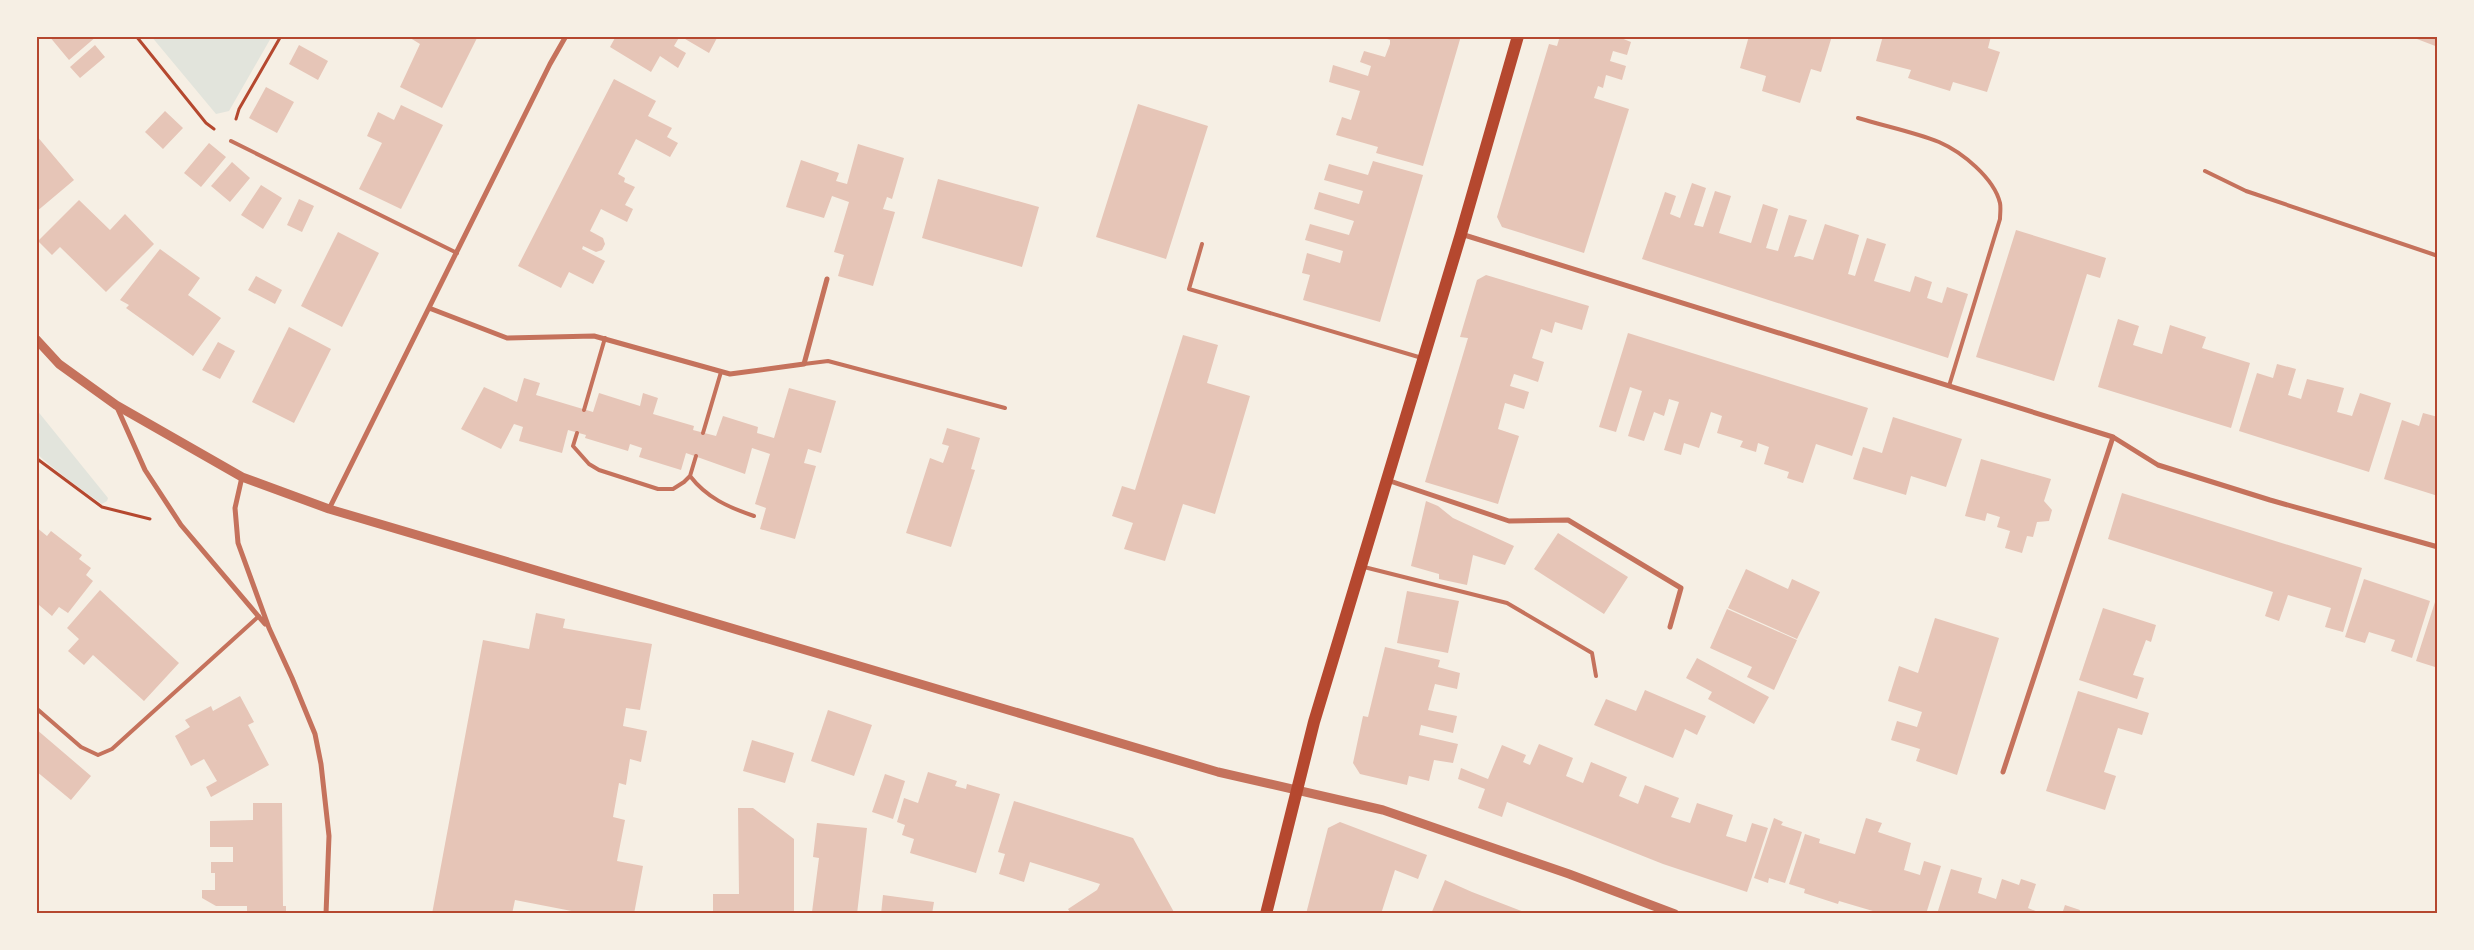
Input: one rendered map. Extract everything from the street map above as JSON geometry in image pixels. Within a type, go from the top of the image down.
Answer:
[{"type":"main road","points":[[1266,914],[1314,722],[1461,234],[1518,36]]},
{"type":"street","points":[[329,509],[550,64],[566,36]]},
{"type":"street","points":[[1461,234],[2113,437],[2158,464],[2270,500],[2438,548]]},
{"type":"street","points":[[429,308],[507,338],[594,336],[730,374],[804,364],[827,279]]},
{"type":"street","points":[[36,339],[59,364],[116,405],[242,476],[329,509],[1218,772],[1383,810],[1569,874],[1674,914]]},
{"type":"street","points":[[116,405],[145,470],[181,525],[269,628]]},
{"type":"street","points":[[2003,772],[2113,437]]},
{"type":"street","points":[[242,476],[235,508],[238,543],[269,628],[315,734],[321,764],[329,836],[326,914]]},
{"type":"street","points":[[1387,480],[1509,521],[1568,520],[1681,588],[1670,626]]},
{"type":"lane","points":[[1858,118],[1939,142],[1952,149],[1987,180],[2000,204],[2000,219],[1949,386]]},
{"type":"lane","points":[[231,141],[457,254]]},
{"type":"lane","points":[[2205,171],[2246,191],[2438,256]]},
{"type":"lane","points":[[1202,244],[1189,289],[1424,358]]},
{"type":"lane","points":[[584,410],[605,338]]},
{"type":"lane","points":[[804,364],[828,361],[1005,408]]},
{"type":"lane","points":[[703,433],[721,372]]},
{"type":"lane","points":[[577,433],[574,446],[589,464],[599,470],[658,489],[673,488],[684,482],[690,476],[696,456]]},
{"type":"lane","points":[[690,476],[716,502],[754,516]]},
{"type":"lane","points":[[1361,566],[1507,603],[1592,653],[1596,676]]},
{"type":"lane","points":[[36,708],[81,747],[98,754],[112,748],[259,616]]},
{"type":"path","points":[[136,36],[206,123],[231,141],[239,110],[281,36]]},
{"type":"path","points":[[36,458],[102,507],[128,515],[181,525]]},
{"type":"shaded area","points":[[151,36],[272,36],[229,111],[216,114]]},
{"type":"shaded area","points":[[36,409],[108,498],[107,501],[102,504],[68,480],[36,453]]},
{"type":"building","points":[[49,36],[97,36],[69,60]]},
{"type":"building","points":[[407,36],[478,36],[442,108],[400,87],[420,44]]},
{"type":"building","points":[[616,36],[680,36],[674,46],[686,53],[678,68],[660,56],[651,72],[610,47]]},
{"type":"building","points":[[680,36],[718,36],[709,53]]},
{"type":"building","points":[[1378,36],[1461,36],[1423,166],[1376,153],[1378,147],[1336,135],[1342,117],[1351,120],[1360,91],[1329,82],[1333,65],[1368,76],[1371,66],[1360,62],[1364,51],[1385,57],[1390,44],[1390,40]]},
{"type":"building","points":[[1560,36],[1616,36],[1631,42],[1627,55],[1613,51],[1610,61],[1626,66],[1622,80],[1606,75],[1603,88],[1598,86],[1594,98],[1629,109],[1584,253],[1502,227],[1497,217],[1549,44],[1557,46]]},
{"type":"building","points":[[1749,36],[1832,36],[1821,72],[1811,69],[1800,103],[1762,91],[1766,76],[1740,68]]},
{"type":"building","points":[[1883,36],[1991,36],[1988,48],[2000,52],[1987,92],[1953,82],[1950,91],[1908,78],[1911,70],[1876,61]]},
{"type":"building","points":[[2409,36],[2438,36],[2438,47]]},
{"type":"building","points":[[95,45],[105,57],[80,78],[70,67]]},
{"type":"building","points":[[299,45],[328,61],[318,80],[289,64]]},
{"type":"building","points":[[614,79],[656,101],[648,116],[672,128],[667,137],[678,143],[670,157],[636,139],[618,174],[625,178],[624,182],[635,187],[625,205],[633,209],[627,222],[601,209],[590,231],[603,238],[605,244],[602,250],[596,252],[583,246],[582,249],[605,261],[593,284],[569,272],[561,288],[518,266]]},
{"type":"building","points":[[266,87],[294,102],[277,133],[249,118]]},
{"type":"building","points":[[1138,104],[1208,126],[1166,259],[1096,237]]},
{"type":"building","points":[[401,105],[443,125],[401,209],[359,189],[382,143],[367,136],[378,112],[394,120]]},
{"type":"building","points":[[165,111],[183,128],[163,149],[145,132]]},
{"type":"building","points":[[36,135],[74,180],[36,212]]},
{"type":"building","points":[[209,143],[226,157],[201,187],[184,173]]},
{"type":"building","points":[[858,144],[904,158],[892,199],[887,197],[883,209],[895,212],[873,286],[838,276],[844,255],[834,252],[849,202],[832,196],[824,218],[786,207],[801,160],[839,173],[836,181],[847,184]]},
{"type":"building","points":[[1373,161],[1423,175],[1380,322],[1303,300],[1310,275],[1302,273],[1307,253],[1340,263],[1343,251],[1305,240],[1310,224],[1349,235],[1354,221],[1314,209],[1319,192],[1359,204],[1363,191],[1324,180],[1329,164],[1368,175]]},
{"type":"building","points":[[232,162],[250,178],[230,202],[211,186]]},
{"type":"building","points":[[938,179],[1039,207],[1022,267],[922,238]]},
{"type":"building","points":[[1692,183],[1706,188],[1694,225],[1703,227],[1715,191],[1731,196],[1719,233],[1751,243],[1763,204],[1778,209],[1766,248],[1778,251],[1789,215],[1807,220],[1794,257],[1800,256],[1813,260],[1825,224],[1859,235],[1848,274],[1855,276],[1867,238],[1886,244],[1874,281],[1910,292],[1915,276],[1932,282],[1927,298],[1942,303],[1947,287],[1968,294],[1948,358],[1642,259],[1665,192],[1676,196],[1670,214],[1680,218]]},
{"type":"building","points":[[261,185],[282,198],[263,229],[241,215]]},
{"type":"building","points":[[299,199],[314,206],[302,232],[287,225]]},
{"type":"building","points":[[79,200],[110,230],[125,214],[154,244],[106,292],[60,247],[52,255],[38,241]]},
{"type":"building","points":[[2016,230],[2106,258],[2100,278],[2087,274],[2054,381],[1976,357]]},
{"type":"building","points":[[338,232],[379,253],[342,327],[301,306]]},
{"type":"building","points":[[160,249],[200,278],[188,295],[221,318],[193,356],[126,308],[129,305],[120,300]]},
{"type":"building","points":[[1486,275],[1589,306],[1582,330],[1555,322],[1552,333],[1541,329],[1532,358],[1544,362],[1538,382],[1514,374],[1510,386],[1529,392],[1524,409],[1505,403],[1498,429],[1519,436],[1498,504],[1425,482],[1468,338],[1460,337],[1477,280]]},
{"type":"building","points":[[256,276],[282,290],[275,304],[248,290]]},
{"type":"building","points":[[2118,319],[2139,326],[2133,345],[2162,354],[2170,325],[2206,337],[2202,348],[2250,363],[2231,428],[2098,387]]},
{"type":"building","points":[[289,327],[331,349],[294,423],[252,402]]},
{"type":"building","points":[[1628,333],[1868,408],[1852,456],[1816,444],[1803,483],[1787,478],[1789,472],[1764,464],[1769,447],[1758,443],[1756,452],[1740,447],[1743,441],[1717,433],[1722,416],[1711,412],[1699,448],[1684,443],[1681,455],[1664,450],[1679,402],[1669,399],[1664,416],[1654,412],[1644,441],[1628,436],[1642,391],[1630,387],[1616,432],[1599,427]]},
{"type":"building","points":[[1183,335],[1218,345],[1207,383],[1250,396],[1215,514],[1183,504],[1165,561],[1124,549],[1133,523],[1112,516],[1122,486],[1135,490]]},
{"type":"building","points":[[218,342],[235,351],[220,379],[202,370]]},
{"type":"building","points":[[2277,364],[2296,369],[2288,395],[2301,399],[2307,379],[2344,388],[2337,412],[2352,416],[2360,393],[2391,403],[2369,472],[2239,431],[2257,373],[2273,378]]},
{"type":"building","points":[[524,378],[540,383],[536,395],[593,412],[599,393],[640,406],[643,393],[658,398],[653,414],[694,426],[693,430],[716,436],[723,416],[758,427],[757,433],[774,438],[789,388],[836,401],[821,453],[808,449],[804,463],[816,466],[795,539],[760,529],[766,508],[755,504],[770,454],[752,448],[745,474],[686,453],[681,470],[639,457],[642,448],[630,444],[628,451],[585,438],[586,435],[568,430],[562,453],[519,441],[523,427],[514,424],[501,449],[461,429],[484,387],[517,402]]},
{"type":"building","points":[[2423,413],[2438,417],[2436,442],[2438,443],[2438,496],[2384,479],[2402,420],[2419,426]]},
{"type":"building","points":[[1893,417],[1962,439],[1946,487],[1911,476],[1906,495],[1853,479],[1863,447],[1882,453]]},
{"type":"building","points":[[947,428],[980,438],[971,469],[975,470],[951,547],[906,533],[930,458],[943,463],[949,446],[942,444]]},
{"type":"building","points":[[1981,459],[2051,479],[2044,501],[2052,510],[2049,521],[2037,522],[2033,537],[2027,536],[2022,553],[2005,548],[2010,531],[1997,527],[2000,517],[1987,513],[1985,521],[1965,516]]},
{"type":"building","points":[[2122,493],[2362,568],[2343,632],[2325,627],[2331,608],[2288,595],[2279,621],[2265,616],[2273,592],[2108,539]]},
{"type":"building","points":[[1426,501],[1438,506],[1453,518],[1514,546],[1505,565],[1473,555],[1467,585],[1439,579],[1439,574],[1411,566]]},
{"type":"building","points":[[36,527],[47,536],[51,531],[82,555],[79,559],[91,568],[86,575],[93,581],[68,613],[59,607],[52,616],[39,605],[36,609]]},
{"type":"building","points":[[1558,533],[1628,577],[1604,614],[1534,569]]},
{"type":"building","points":[[1746,569],[1788,589],[1792,579],[1820,592],[1797,639],[1728,608]]},
{"type":"building","points":[[2364,579],[2430,601],[2412,658],[2391,651],[2395,640],[2369,632],[2365,643],[2345,637]]},
{"type":"building","points":[[100,590],[179,663],[144,701],[93,655],[84,665],[68,651],[79,639],[67,628]]},
{"type":"building","points":[[1407,591],[1459,601],[1448,653],[1397,643]]},
{"type":"building","points":[[2435,602],[2438,602],[2438,659],[2435,667],[2416,661]]},
{"type":"building","points":[[2103,608],[2156,625],[2151,642],[2146,640],[2133,675],[2144,678],[2137,699],[2079,680]]},
{"type":"building","points":[[1727,609],[1797,640],[1774,690],[1747,677],[1752,667],[1710,648]]},
{"type":"building","points":[[536,613],[565,619],[563,628],[652,644],[640,710],[626,708],[623,726],[647,731],[641,762],[630,759],[626,785],[619,783],[613,817],[625,820],[617,861],[643,866],[634,914],[587,914],[515,900],[512,914],[432,914],[483,640],[529,649]]},
{"type":"building","points":[[1935,618],[1999,638],[1957,775],[1916,761],[1920,749],[1891,740],[1897,721],[1917,727],[1922,712],[1888,701],[1899,666],[1918,673]]},
{"type":"building","points":[[1385,647],[1440,660],[1438,667],[1460,673],[1457,689],[1435,684],[1428,710],[1457,716],[1453,733],[1421,725],[1419,735],[1458,744],[1453,763],[1434,760],[1429,781],[1409,776],[1407,785],[1360,774],[1353,763],[1363,716],[1368,717]]},
{"type":"building","points":[[1697,658],[1769,697],[1754,724],[1708,699],[1712,692],[1686,678]]},
{"type":"building","points":[[1645,690],[1706,716],[1697,735],[1685,729],[1673,758],[1594,725],[1606,699],[1636,711]]},
{"type":"building","points":[[2078,691],[2149,713],[2142,735],[2118,728],[2104,772],[2116,776],[2105,810],[2046,791]]},
{"type":"building","points":[[240,696],[254,722],[248,725],[269,765],[211,797],[206,787],[217,781],[204,759],[191,766],[175,736],[190,727],[185,720],[211,706],[213,711]]},
{"type":"building","points":[[828,710],[872,725],[854,776],[811,761]]},
{"type":"building","points":[[36,729],[91,776],[71,800],[36,771]]},
{"type":"building","points":[[752,740],[794,753],[785,783],[743,771]]},
{"type":"building","points":[[1539,744],[1573,758],[1566,776],[1583,783],[1591,762],[1627,777],[1619,796],[1638,804],[1645,785],[1679,798],[1671,817],[1690,823],[1697,803],[1733,815],[1726,836],[1746,842],[1752,823],[1768,828],[1747,892],[1663,864],[1507,802],[1502,817],[1478,808],[1485,789],[1458,779],[1461,768],[1488,779],[1502,745],[1526,755],[1523,762],[1530,765]]},
{"type":"building","points":[[928,772],[957,781],[955,786],[966,789],[967,784],[1000,794],[976,873],[910,853],[914,839],[902,835],[905,825],[897,822],[904,798],[918,803]]},
{"type":"building","points":[[885,774],[905,781],[893,819],[872,812]]},
{"type":"building","points":[[1014,801],[1133,838],[1175,914],[1071,914],[1068,909],[1097,890],[1100,884],[1030,862],[1024,882],[999,874],[1005,854],[998,852]]},
{"type":"building","points":[[253,803],[282,803],[283,906],[286,906],[286,914],[247,914],[247,906],[216,906],[202,898],[202,890],[215,890],[215,873],[211,873],[211,862],[233,862],[233,847],[210,847],[210,821],[253,820]]},
{"type":"building","points":[[738,808],[753,808],[794,839],[794,914],[713,914],[713,894],[739,894]]},
{"type":"building","points":[[1774,818],[1783,822],[1781,825],[1802,832],[1785,883],[1769,878],[1768,883],[1754,878]]},
{"type":"building","points":[[1866,818],[1882,823],[1878,832],[1911,843],[1904,870],[1920,875],[1924,861],[1941,866],[1926,914],[1883,914],[1839,901],[1838,904],[1804,893],[1805,889],[1789,884],[1805,834],[1820,839],[1819,843],[1855,854]]},
{"type":"building","points":[[1340,822],[1427,855],[1418,879],[1395,870],[1381,914],[1306,914],[1328,828]]},
{"type":"building","points":[[817,823],[867,828],[857,914],[812,912],[819,858],[813,857]]},
{"type":"building","points":[[1951,869],[1982,878],[1978,893],[1996,899],[2002,879],[2019,885],[2021,879],[2036,884],[2028,908],[2043,914],[1937,914]]},
{"type":"building","points":[[1445,880],[1472,892],[1529,914],[1431,914]]},
{"type":"building","points":[[883,895],[934,902],[932,914],[881,914]]},
{"type":"building","points":[[2065,905],[2080,910],[2079,914],[2062,914]]}]
